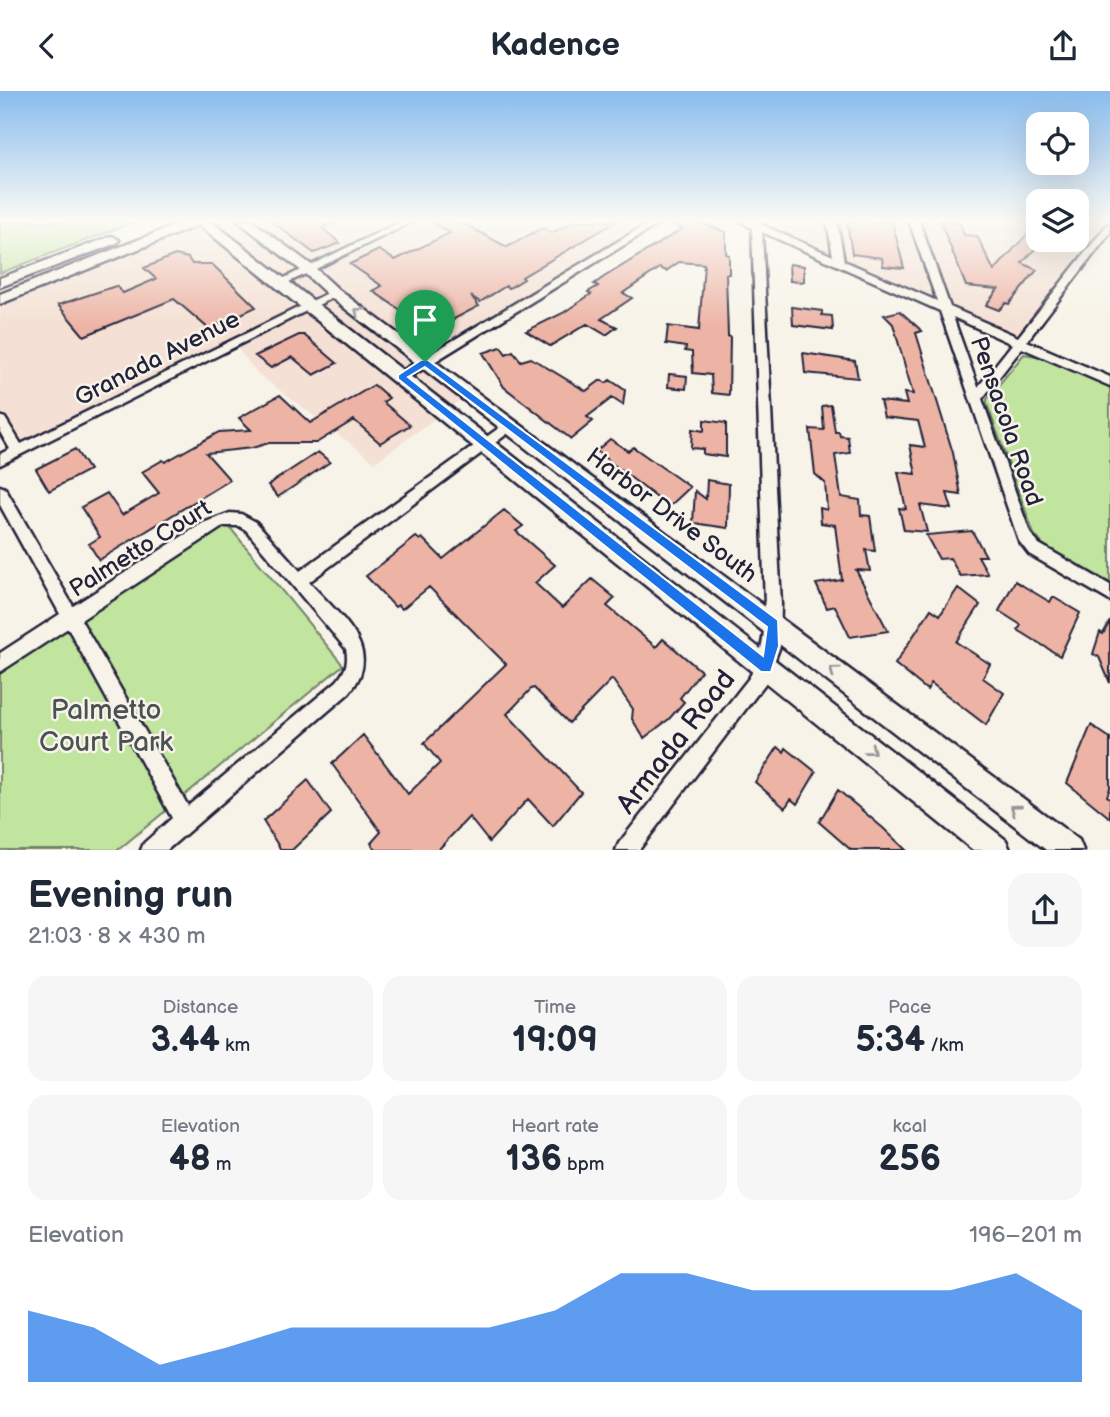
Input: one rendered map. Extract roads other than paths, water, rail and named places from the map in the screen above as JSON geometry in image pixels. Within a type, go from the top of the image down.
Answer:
[{"type":"street","points":[[0,283],[69,256]]},
{"type":"street","points":[[0,299],[108,256]]},
{"type":"street","points":[[246,256],[996,850]]},
{"type":"street","name":"Harbor Drive South","points":[[291,256],[334,293],[1069,850]]},
{"type":"street","points":[[279,283],[334,256]]},
{"type":"street","points":[[401,377],[599,256]]},
{"type":"street","name":"Armada Road","points":[[626,850],[766,667],[772,646],[774,625],[755,256]]},
{"type":"street","points":[[829,256],[1110,382]]},
{"type":"street","points":[[838,256],[839,261]]},
{"type":"street","name":"Pensacola Road","points":[[926,256],[1026,541],[1041,554],[1110,594]]},
{"type":"street","points":[[976,398],[1087,256]]},
{"type":"street","name":"Granada Avenue","points":[[0,460],[334,293]]},
{"type":"street","points":[[0,421],[18,451]]},
{"type":"street","points":[[299,581],[510,425]]},
{"type":"street","points":[[0,492],[185,821],[151,850]]},
{"type":"street","name":"Palmetto Court","points":[[0,663],[208,527],[229,518],[245,520],[347,639],[356,656],[355,669],[349,681],[185,821]]},
{"type":"park label","name":"Palmetto Court Park","points":[[106,725]]}]
